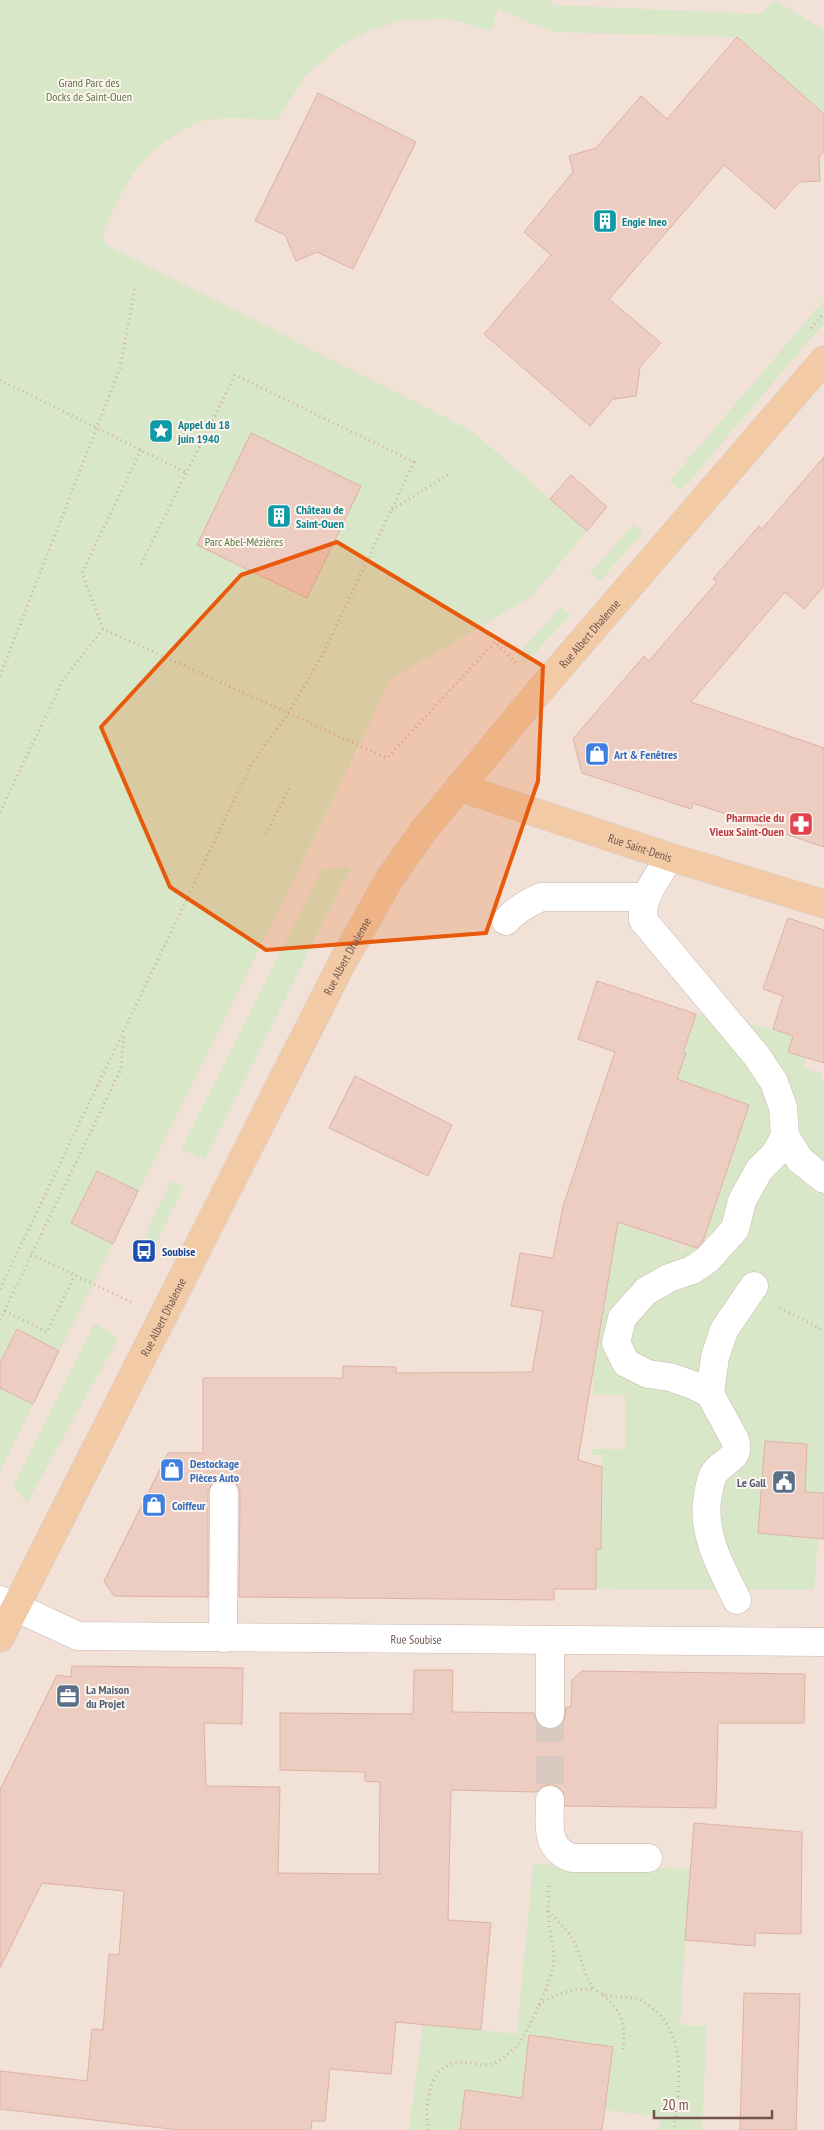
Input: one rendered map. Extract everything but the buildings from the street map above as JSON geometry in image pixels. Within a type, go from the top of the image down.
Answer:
[{"type":"main road","name":"Rue Albert Dhalenne","points":[[0,1638],[7,1604],[163,1318],[342,963],[390,878],[424,830],[459,787],[824,360]]},
{"type":"main road","name":"Rue Saint-Denis","points":[[459,787],[670,857],[824,904]]},
{"type":"street","points":[[670,857],[645,897],[642,908],[643,920],[756,1055],[774,1082],[783,1107],[784,1136],[775,1154],[759,1170],[742,1201],[735,1229],[707,1260],[692,1270],[669,1278],[646,1291],[622,1318],[616,1343],[626,1363],[648,1374],[670,1377],[693,1385],[710,1394],[737,1445],[735,1456],[714,1474],[707,1501],[706,1520],[709,1535],[721,1568],[737,1600]]},
{"type":"street","points":[[506,921],[529,902],[541,897],[645,897]]},
{"type":"street","points":[[784,1136],[800,1160],[824,1179]]},
{"type":"street","points":[[710,1394],[715,1357],[724,1330],[754,1286]]},
{"type":"street","points":[[223,1638],[224,1493]]},
{"type":"street","name":"Rue Soubise","points":[[7,1604],[78,1636],[824,1642]]},
{"type":"street","points":[[550,1640],[550,1714]]},
{"type":"street","points":[[550,1800],[550,1833],[554,1845],[561,1854],[572,1858],[648,1858]]},
{"type":"path","points":[[0,676],[120,368],[135,288]]},
{"type":"path","points":[[0,1289],[251,765],[289,712],[323,654],[414,462],[235,375],[140,566]]},
{"type":"path","points":[[0,380],[187,473]]},
{"type":"path","points":[[141,450],[82,573],[104,629],[387,758],[495,642],[542,688]]},
{"type":"path","points":[[391,510],[449,474]]},
{"type":"path","points":[[0,812],[63,680],[104,629]]},
{"type":"path","points":[[266,834],[291,785]]},
{"type":"path","points":[[0,1320],[120,1069],[124,1031]]},
{"type":"path","points":[[32,1254],[163,1318]]},
{"type":"path","points":[[4,1311],[47,1332],[75,1275]]},
{"type":"path","points":[[428,2130],[431,2082],[437,2074],[442,2069],[456,2062],[488,2064],[497,2061],[516,2047],[551,1977],[554,1963],[548,1910],[550,1833]]},
{"type":"path","points":[[548,1910],[568,1932],[576,1946],[583,1970],[595,1989],[613,2004],[621,2016],[624,2028],[623,2049]]},
{"type":"path","points":[[537,2007],[546,2000],[564,1992],[585,1988],[595,1989]]},
{"type":"path","points":[[601,1993],[640,2000],[661,2017],[668,2027],[679,2054],[674,2130]]},
{"type":"highlighted area","points":[[337,542],[543,666],[538,781],[486,933],[266,950],[170,887],[101,727],[241,575]]},
{"type":"shaded area","points":[[0,0],[824,0],[824,2130],[0,2130]]},
{"type":"green space","name":"Parc Abel-Mézières","points":[[0,0],[552,0],[553,5],[760,14],[775,0],[824,30],[824,114],[737,37],[553,32],[498,9],[491,31],[448,19],[404,20],[372,30],[342,45],[306,75],[277,120],[242,118],[204,121],[193,124],[165,141],[153,151],[142,162],[125,187],[104,230],[104,238],[107,245],[472,431],[587,531],[532,596],[390,680],[331,804],[0,1471]]},
{"type":"green space","points":[[824,300],[824,323],[681,491],[670,481]]},
{"type":"green space","points":[[634,524],[643,532],[600,581],[590,573]]},
{"type":"green space","points":[[561,607],[570,615],[526,663],[517,655]]},
{"type":"green space","points":[[351,867],[205,1160],[181,1149],[322,869]]},
{"type":"green space","points":[[696,1014],[773,1029],[793,1036],[788,1051],[806,1057],[803,1067],[823,1074],[821,1079],[824,1080],[824,1493],[804,1498],[804,1445],[807,1444],[765,1442],[758,1533],[800,1537],[818,1531],[814,1590],[596,1589],[596,1549],[601,1549],[602,1510],[591,1509],[602,1476],[602,1455],[592,1455],[592,1449],[625,1449],[625,1395],[593,1395],[593,1367],[618,1222],[680,1244],[678,1249],[684,1251],[686,1245],[700,1249],[749,1106],[708,1090],[675,1086],[686,1054],[683,1053]]},
{"type":"green space","points":[[171,1181],[184,1187],[156,1243],[144,1237]]},
{"type":"green space","points":[[95,1323],[118,1339],[27,1503],[13,1486]]},
{"type":"green space","points":[[533,1864],[690,1869],[680,2025],[707,2026],[702,2130],[659,2130],[660,2117],[605,2110],[613,2047],[529,2035],[522,2098],[466,2090],[460,2130],[409,2130],[423,2024],[517,2034]]},
{"type":"tunnel","points":[[550,1714],[550,1800]]},
{"type":"place","name":"Engie Ineo","points":[[605,221]]},
{"type":"place","name":"Appel du 18 juin 1940","points":[[161,431]]},
{"type":"place","name":"Château de Saint-Ouen","points":[[279,516]]},
{"type":"place","name":"Art & Fenêtres","points":[[597,754]]},
{"type":"place","name":"Pharmacie du Vieux Saint-Ouen","points":[[801,824]]},
{"type":"place","name":"Soubise","points":[[144,1251]]},
{"type":"place","name":"Destockage Pièces Auto","points":[[172,1470]]},
{"type":"place","name":"Le Gall","points":[[784,1482]]},
{"type":"place","name":"Coiffeur","points":[[154,1505]]},
{"type":"place","name":"La Maison du Projet","points":[[68,1696]]},
{"type":"park label","name":"Grand Parc des Docks de Saint-Ouen","points":[[89,89]]}]
